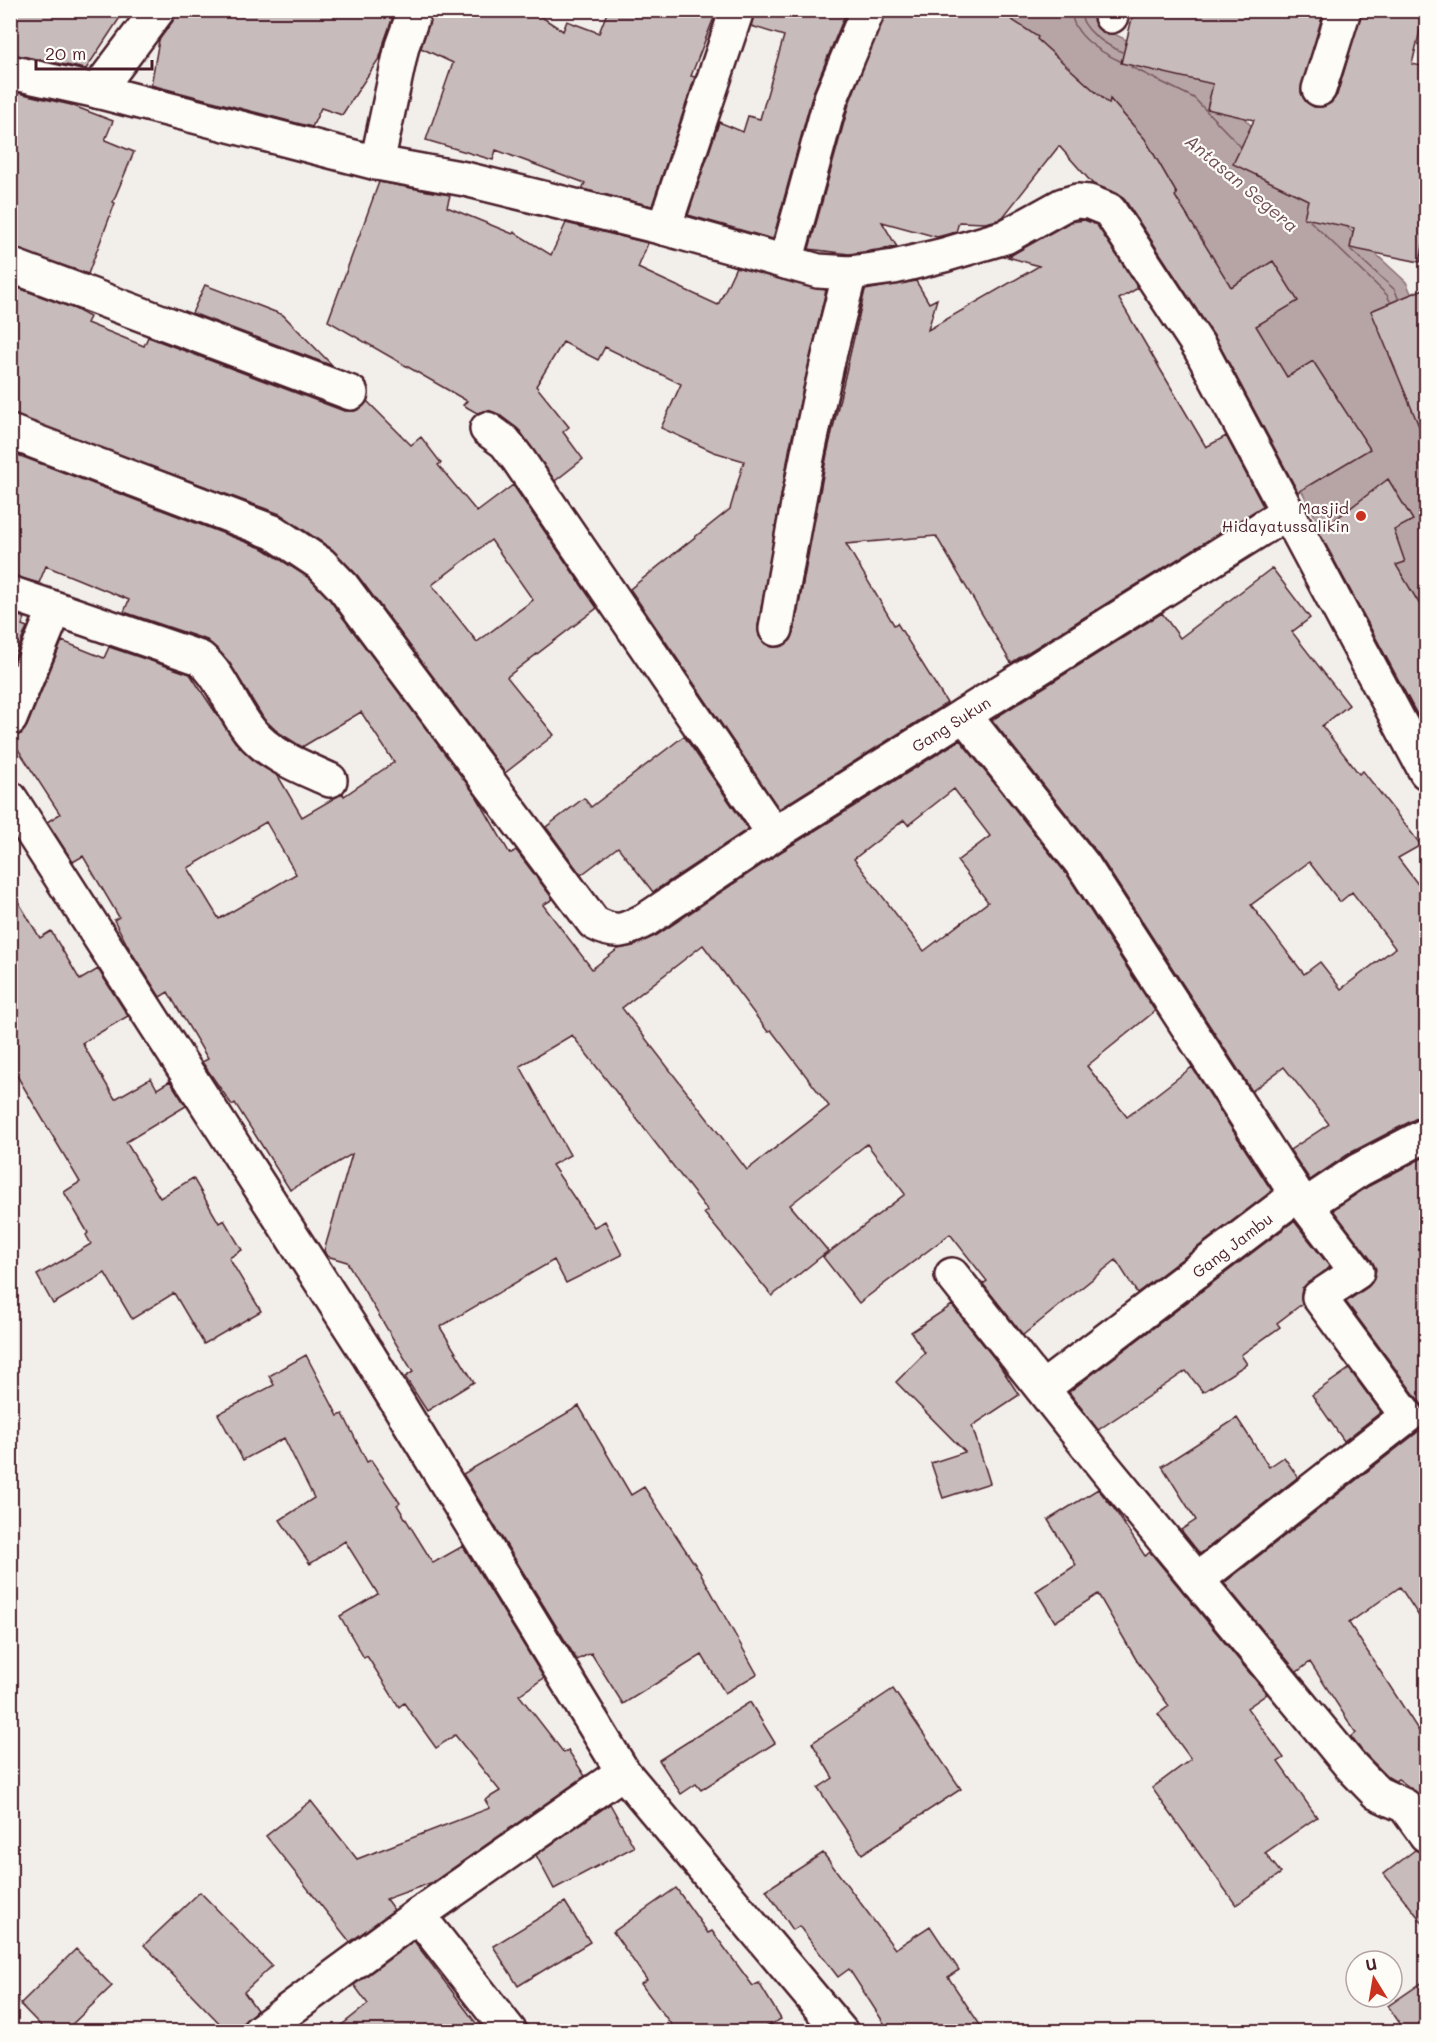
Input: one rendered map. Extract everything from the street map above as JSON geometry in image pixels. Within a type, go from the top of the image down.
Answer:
[{"type":"street","points":[[98,91],[158,10]]},
{"type":"street","points":[[377,163],[402,46],[415,10]]},
{"type":"street","points":[[664,228],[737,10]]},
{"type":"street","points":[[786,262],[831,98],[868,10]]},
{"type":"street","points":[[1319,89],[1344,10]]},
{"type":"street","points":[[10,72],[98,91],[377,163],[465,179],[664,228],[818,271],[850,273],[894,267],[1005,237],[1063,205],[1089,201],[1109,210],[1200,348],[1426,772]]},
{"type":"street","points":[[10,265],[351,393]]},
{"type":"street","points":[[777,629],[797,501],[828,353],[850,273]]},
{"type":"street","points":[[487,429],[506,442],[774,834]]},
{"type":"street","name":"Gang Sukun","points":[[10,432],[273,532],[321,564],[343,587],[594,923],[610,932],[627,930],[647,919],[774,834],[1288,512]]},
{"type":"street","points":[[10,593],[200,658],[211,667],[250,731],[263,744],[274,753],[330,780]]},
{"type":"street","points":[[10,719],[55,609]]},
{"type":"street","points":[[964,715],[1083,865],[1302,1200],[1357,1272],[1320,1297],[1407,1416],[1197,1580]]},
{"type":"street","points":[[10,798],[369,1356],[623,1772],[841,2031]]},
{"type":"street","name":"Gang Jambu","points":[[1043,1388],[1302,1200],[1426,1135]]},
{"type":"street","points":[[952,1275],[1105,1468],[1349,1764],[1377,1793],[1416,1798],[1426,1835]]},
{"type":"street","points":[[259,2031],[418,1915],[623,1772]]},
{"type":"street","points":[[418,1915],[510,2031]]},
{"type":"water","name":"Antasan Segera","points":[[966,11],[1092,11],[1112,33],[1207,79],[1351,231],[1406,282],[1426,327],[1426,732],[1173,241]]},
{"type":"building","points":[[10,10],[125,10],[86,69],[10,54]]},
{"type":"building","points":[[176,10],[395,10],[380,57],[342,115],[321,108],[312,127],[151,85],[159,40],[173,21]]},
{"type":"building","points":[[433,10],[531,10],[563,31],[567,21],[599,33],[608,10],[717,10],[691,76],[695,77],[652,206],[582,189],[585,183],[496,150],[493,160],[426,140],[453,63],[421,48]]},
{"type":"building","points":[[755,10],[847,10],[813,93],[773,239],[688,215],[719,122],[743,132],[748,116],[760,119],[784,36],[751,26]]},
{"type":"building","points":[[886,10],[997,10],[1038,37],[1037,39],[1109,104],[1110,99],[1145,139],[1177,194],[1175,196],[1231,287],[1273,261],[1298,301],[1256,326],[1287,377],[1313,361],[1370,449],[1298,492],[1216,339],[1125,200],[1116,193],[1093,184],[1059,146],[1003,217],[998,220],[985,223],[959,222],[956,232],[937,237],[882,222],[897,247],[849,254],[809,249],[849,104]]},
{"type":"building","points":[[1134,10],[1324,10],[1301,92],[1306,102],[1314,107],[1322,107],[1331,103],[1337,95],[1362,10],[1425,10],[1412,64],[1426,67],[1426,230],[1420,262],[1350,248],[1354,228],[1304,218],[1308,200],[1233,164],[1254,120],[1207,109],[1213,84],[1121,63]]},
{"type":"building","points":[[10,91],[71,105],[113,121],[105,140],[134,152],[113,202],[115,203],[88,274],[10,247]]},
{"type":"building","points":[[379,182],[450,195],[447,207],[513,234],[514,232],[551,255],[566,223],[648,243],[638,268],[718,305],[736,267],[826,290],[790,446],[758,626],[759,636],[765,644],[772,647],[783,646],[791,640],[794,632],[827,454],[865,290],[916,281],[929,303],[937,299],[928,330],[1039,266],[1008,257],[1070,222],[1085,220],[1097,225],[1138,288],[1119,299],[1206,447],[1226,436],[1263,506],[1011,663],[936,536],[846,544],[894,625],[897,623],[947,703],[779,809],[630,589],[730,509],[744,461],[714,452],[661,428],[681,384],[605,347],[598,360],[563,342],[536,386],[569,427],[563,432],[583,459],[555,481],[520,431],[498,414],[488,410],[477,413],[463,405],[467,401],[328,321]]},
{"type":"building","points":[[10,285],[75,309],[90,317],[87,323],[144,346],[148,337],[344,411],[355,411],[367,401],[411,445],[421,437],[441,463],[438,465],[477,512],[513,485],[597,608],[507,677],[554,735],[505,773],[358,576],[332,549],[280,514],[10,414]],"holes":[[[491,540],[533,600],[477,642],[432,585]]]},
{"type":"building","points":[[205,285],[283,315],[333,366],[192,313]]},
{"type":"building","points":[[1426,288],[1426,443],[1371,311]]},
{"type":"building","points":[[10,452],[264,549],[309,578],[329,599],[477,797],[510,854],[516,850],[553,899],[543,905],[592,969],[618,949],[633,946],[657,935],[784,850],[960,740],[1068,876],[1155,1011],[1087,1066],[1127,1117],[1192,1067],[1272,1191],[1137,1293],[1116,1260],[1023,1335],[983,1284],[987,1281],[950,1234],[859,1303],[823,1257],[905,1194],[867,1144],[790,1205],[828,1251],[772,1296],[704,1213],[708,1211],[572,1035],[520,1066],[570,1155],[552,1165],[594,1227],[605,1221],[622,1255],[566,1283],[554,1260],[440,1327],[474,1382],[427,1411],[405,1377],[413,1372],[347,1262],[327,1256],[324,1251],[352,1154],[290,1190],[235,1103],[232,1105],[202,1062],[208,1059],[168,992],[160,997],[130,950],[114,920],[119,917],[83,856],[73,862],[47,822],[60,814],[10,737],[21,734],[27,726],[62,641],[104,658],[109,647],[190,674],[235,742],[255,762],[278,776],[302,817],[343,793],[344,796],[394,762],[361,712],[302,747],[278,732],[264,719],[229,662],[207,640],[124,612],[129,600],[46,566],[39,583],[10,575]],"holes":[[[954,789],[990,836],[957,861],[988,902],[924,951],[854,859],[904,820],[908,825]],[[266,822],[296,874],[219,919],[188,868]],[[703,945],[768,1032],[771,1030],[829,1106],[747,1170],[622,1008]]]},
{"type":"building","points":[[1388,479],[1413,520],[1394,530],[1405,562],[1396,565],[1426,615],[1426,731],[1319,532]]},
{"type":"building","points":[[1272,568],[1310,618],[1292,632],[1349,705],[1322,726],[1359,774],[1363,771],[1421,845],[1398,858],[1426,895],[1426,1116],[1417,1118],[1350,1153],[1310,1180],[1290,1150],[1329,1124],[1284,1067],[1252,1091],[1099,855],[992,720],[1162,613],[1180,638]],"holes":[[[1309,862],[1340,902],[1352,892],[1395,948],[1341,989],[1320,962],[1304,974],[1251,905]]]},
{"type":"building","points":[[10,613],[25,618],[22,625],[27,627],[10,668]]},
{"type":"building","points":[[684,736],[748,829],[653,892],[618,847],[581,875],[546,827],[584,798],[591,807]]},
{"type":"building","points":[[10,888],[40,938],[51,931],[80,980],[98,969],[128,1016],[82,1043],[115,1099],[151,1078],[157,1089],[170,1081],[186,1106],[126,1142],[160,1198],[193,1178],[219,1223],[224,1220],[242,1250],[229,1258],[261,1311],[204,1344],[174,1293],[132,1319],[105,1273],[53,1304],[37,1275],[91,1244],[86,1235],[88,1233],[64,1192],[80,1182],[10,1064]]},
{"type":"building","points":[[1426,1156],[1426,1414],[1422,1405],[1346,1302],[1368,1287],[1374,1279],[1376,1269],[1333,1210],[1369,1186]]},
{"type":"building","points":[[1294,1221],[1330,1267],[1302,1288],[1302,1304],[1277,1323],[1280,1327],[1241,1355],[1247,1364],[1203,1392],[1186,1371],[1098,1430],[1069,1392]]},
{"type":"building","points":[[952,1305],[998,1363],[1019,1395],[972,1426],[990,1483],[943,1498],[931,1463],[965,1452],[896,1382],[925,1353],[911,1332]]},
{"type":"building","points":[[306,1355],[338,1416],[343,1414],[367,1462],[371,1460],[400,1503],[397,1505],[433,1563],[463,1546],[544,1678],[519,1695],[564,1753],[568,1750],[585,1776],[433,1882],[386,1899],[394,1910],[350,1942],[266,1836],[311,1801],[357,1859],[490,1808],[485,1800],[500,1791],[455,1735],[436,1748],[404,1703],[399,1707],[367,1656],[364,1658],[340,1616],[378,1594],[345,1541],[310,1564],[280,1520],[314,1498],[284,1438],[243,1460],[218,1414],[274,1385],[269,1376]]},
{"type":"building","points":[[1349,1369],[1381,1412],[1344,1441],[1312,1395]]},
{"type":"building","points":[[579,1406],[631,1495],[644,1487],[700,1572],[757,1674],[725,1693],[702,1655],[623,1704],[591,1653],[577,1660],[463,1474]]},
{"type":"building","points":[[1426,1414],[1426,1627],[1400,1587],[1349,1623],[1426,1742],[1426,1804],[1420,1795],[1398,1779],[1395,1781],[1388,1777],[1363,1752],[1351,1737],[1356,1733],[1310,1662],[1297,1672],[1224,1583],[1419,1431],[1424,1424]]},
{"type":"building","points":[[1237,1418],[1269,1467],[1284,1457],[1298,1477],[1200,1554],[1181,1530],[1196,1520],[1162,1466]]},
{"type":"building","points":[[1098,1489],[1115,1510],[1145,1556],[1150,1552],[1267,1694],[1247,1708],[1284,1758],[1278,1762],[1317,1817],[1265,1853],[1281,1873],[1236,1905],[1152,1788],[1191,1759],[1158,1714],[1169,1706],[1137,1661],[1098,1594],[1055,1622],[1036,1591],[1076,1565],[1048,1520]]},
{"type":"building","points":[[893,1689],[961,1789],[862,1854],[818,1788],[833,1778],[812,1743]]},
{"type":"building","points":[[750,1702],[775,1743],[701,1790],[696,1784],[681,1794],[659,1760]]},
{"type":"building","points":[[610,1804],[634,1847],[554,1889],[536,1855]]},
{"type":"building","points":[[1415,1850],[1426,1854],[1426,1927],[1384,1874]]},
{"type":"building","points":[[823,1853],[895,1949],[930,1926],[959,1970],[948,1977],[984,2031],[889,2031],[849,1969],[838,1977],[799,1926],[793,1930],[766,1890]]},
{"type":"building","points":[[676,1888],[708,1933],[712,1931],[753,1986],[759,1983],[781,2019],[759,2031],[676,2031],[641,1984],[647,1980],[613,1932]]},
{"type":"building","points":[[200,1892],[272,1966],[244,1992],[257,2010],[242,2024],[241,2031],[227,2031],[144,1945]]},
{"type":"building","points":[[565,1902],[590,1942],[518,1986],[493,1946]]},
{"type":"building","points":[[414,1941],[482,2031],[334,2031],[368,2004],[354,1985]]},
{"type":"building","points":[[76,1949],[112,1986],[65,2031],[46,2031],[20,2004]]},
{"type":"building","points":[[1426,1980],[1426,2031],[1405,2031],[1390,2009],[1404,2009],[1404,1995]]},
{"type":"place","name":"Masjid Hidayatussalikin","points":[[1361,516]]}]
